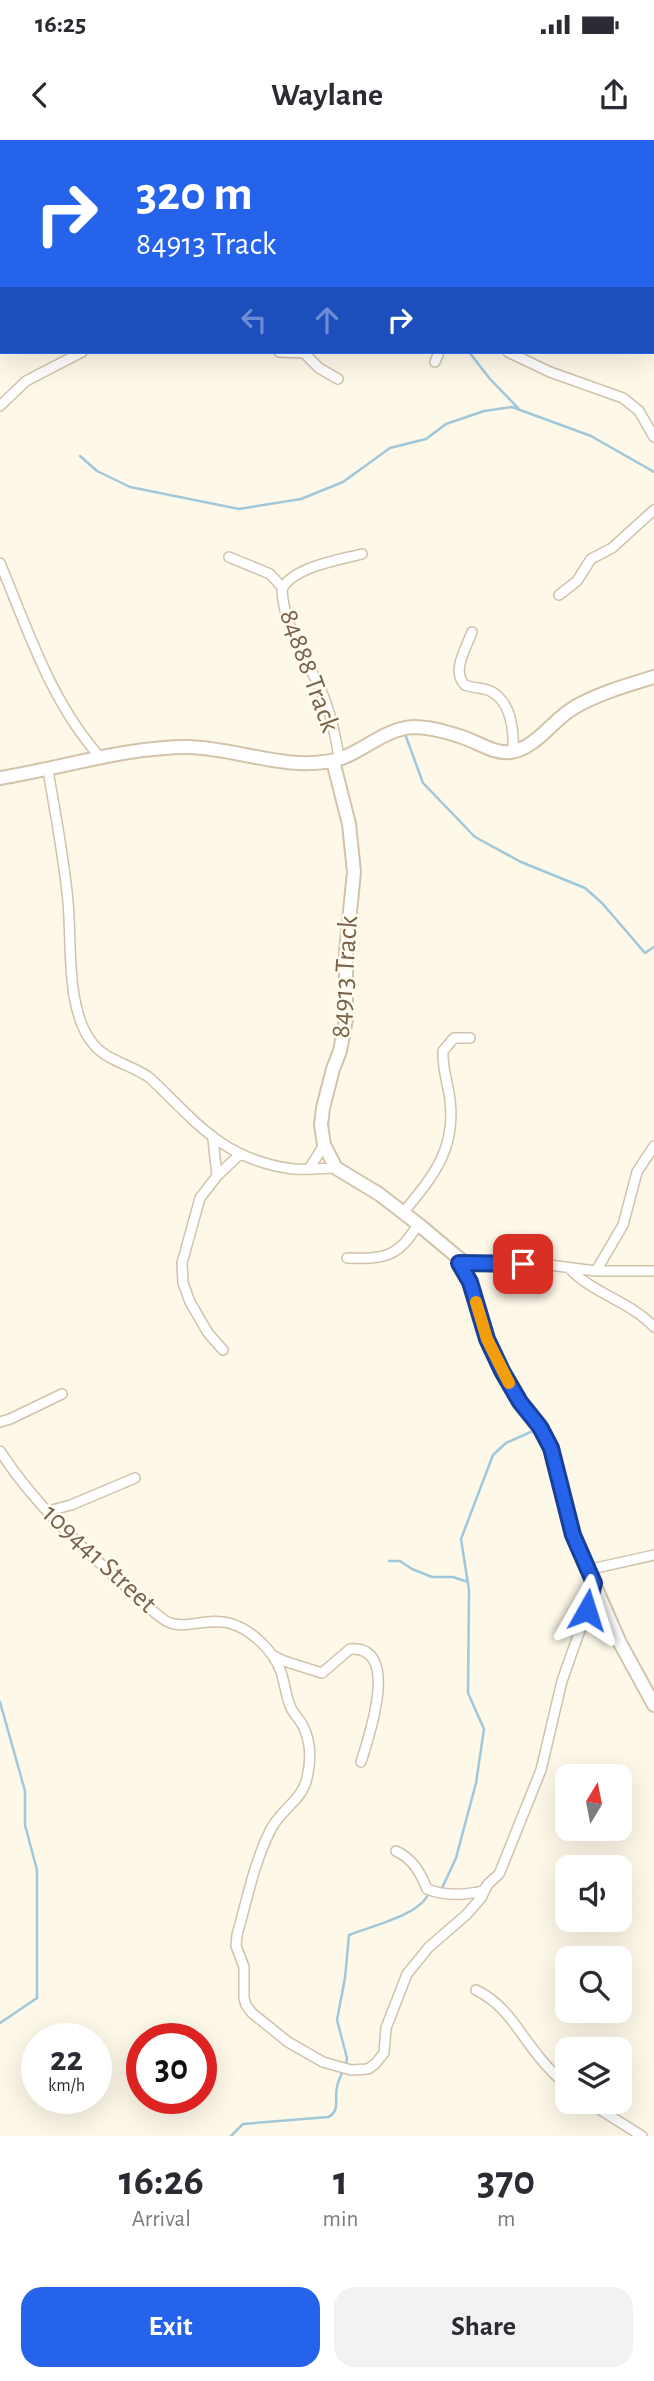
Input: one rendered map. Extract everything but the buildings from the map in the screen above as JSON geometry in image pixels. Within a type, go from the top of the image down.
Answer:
[{"type":"street","points":[[0,406],[26,381],[78,354]]},
{"type":"street","points":[[304,354],[319,368],[338,379]]},
{"type":"street","points":[[435,362],[438,354]]},
{"type":"street","points":[[512,354],[550,372],[623,398],[639,411],[654,437]]},
{"type":"street","points":[[559,595],[577,581],[591,559],[612,548],[654,510]]},
{"type":"street","name":"84888 Track","points":[[336,760],[325,701],[304,660],[287,616],[282,587],[297,574],[362,554]]},
{"type":"street","points":[[229,557],[270,574],[282,587]]},
{"type":"street","points":[[0,563],[61,703],[73,724],[101,758]]},
{"type":"street","points":[[472,632],[460,665],[459,678],[465,685],[494,694],[507,709],[512,724],[513,751]]},
{"type":"street","points":[[0,778],[149,750],[189,747],[281,761],[336,760],[392,731],[409,727],[438,729],[507,752],[527,746],[576,706],[654,677]]},
{"type":"street","name":"84913 Track","points":[[336,760],[349,824],[354,872],[346,951],[346,1019],[321,1125],[326,1153],[336,1168]]},
{"type":"street","points":[[48,770],[68,902],[71,975],[87,1034],[98,1049],[139,1070],[213,1139],[239,1155],[294,1169],[336,1168],[379,1194],[457,1259],[470,1282],[487,1339],[502,1371],[551,1448],[573,1535],[587,1570],[620,1643],[654,1704]]},
{"type":"street","points":[[403,1213],[443,1157],[451,1134],[451,1112],[443,1051],[454,1038],[470,1038]]},
{"type":"street","points":[[213,1139],[217,1177]]},
{"type":"street","points":[[309,1169],[324,1145]]},
{"type":"street","points":[[596,1271],[623,1224],[637,1172],[654,1146]]},
{"type":"street","points":[[223,1350],[200,1321],[183,1283],[181,1270],[197,1205],[203,1192],[239,1155]]},
{"type":"street","points":[[347,1258],[386,1257],[409,1240],[418,1224]]},
{"type":"street","points":[[457,1259],[541,1264],[596,1271],[654,1271]]},
{"type":"street","points":[[569,1268],[581,1280],[629,1308],[654,1327]]},
{"type":"street","points":[[0,1422],[62,1394]]},
{"type":"street","name":"109441 Street","points":[[0,1451],[18,1479],[48,1511],[115,1577],[164,1620],[178,1625],[203,1621],[231,1623],[246,1630],[272,1655],[292,1708],[305,1729],[310,1756],[308,1776],[302,1794],[276,1820],[267,1836],[237,1935],[236,1946],[244,1967],[244,1997],[246,2006],[252,2013],[288,2042],[323,2062],[351,2070],[368,2069],[381,2058],[384,2053],[386,2028],[407,1974],[429,1947],[466,1915],[481,1898],[488,1884],[499,1874],[541,1770],[562,1681],[594,1583]]},
{"type":"street","points":[[48,1511],[71,1505],[135,1478]]},
{"type":"street","points":[[587,1570],[654,1555]]},
{"type":"street","points":[[272,1655],[322,1673],[350,1649],[363,1650],[373,1657],[377,1664],[378,1682],[372,1724],[361,1762]]},
{"type":"street","points":[[396,1852],[409,1859],[422,1876],[427,1889],[437,1892],[473,1893],[483,1891],[488,1884]]},
{"type":"street","points":[[476,1990],[487,1995],[512,2018],[539,2057],[555,2074]]},
{"type":"street","points":[[607,2114],[642,2136]]},
{"type":"waterway","points":[[471,354],[520,410]]},
{"type":"waterway","points":[[80,456],[97,471],[130,487],[239,509],[301,499],[343,482],[390,448],[426,439],[446,424],[484,411],[512,407],[591,436],[654,472]]},
{"type":"waterway","points":[[405,734],[423,783],[475,837],[521,862],[585,888],[602,903],[645,953],[654,947]]},
{"type":"waterway","points":[[442,1888],[456,1858],[476,1783],[484,1729],[468,1693],[469,1590],[461,1539],[493,1455],[506,1443],[535,1430]]},
{"type":"waterway","points":[[389,1561],[400,1561],[432,1577],[453,1577],[468,1582]]},
{"type":"waterway","points":[[0,1702],[25,1791],[25,1825],[37,1870],[37,1998],[0,2023]]},
{"type":"waterway","points":[[346,2065],[347,2058],[337,2020],[349,1935],[406,1913],[417,1907],[429,1892]]},
{"type":"waterway","points":[[231,2136],[243,2124],[328,2117],[336,2108],[337,2087],[343,2070]]},
{"type":"slow traffic","points":[[476,1302],[487,1339],[509,1383]]},
{"type":"route","points":[[523,1264],[459,1263],[470,1282],[487,1339],[502,1371],[551,1448],[573,1535],[594,1583],[587,1610]]}]
